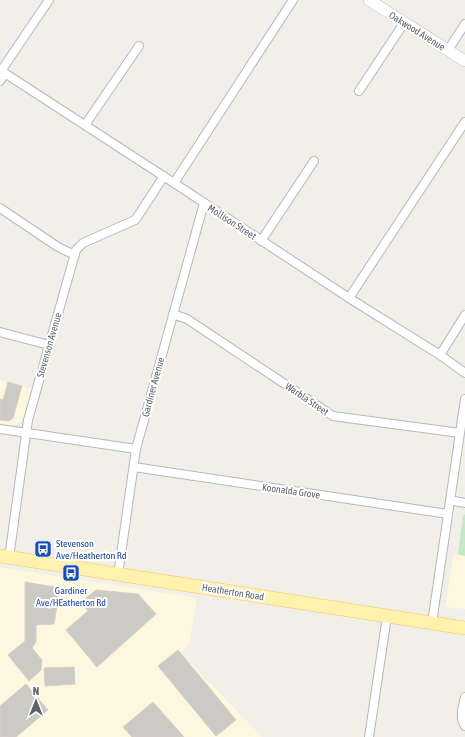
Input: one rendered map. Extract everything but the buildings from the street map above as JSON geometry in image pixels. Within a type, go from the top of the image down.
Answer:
[{"type":"main road","name":"Heatherton Road","points":[[4,557],[465,628]]},
{"type":"street","points":[[0,82],[2,71],[49,0]]},
{"type":"street","points":[[174,183],[293,0]]},
{"type":"street","name":"Oakwood Avenue","points":[[369,0],[465,61]]},
{"type":"street","points":[[359,91],[404,23]]},
{"type":"street","points":[[448,50],[465,24]]},
{"type":"street","points":[[85,125],[139,46]]},
{"type":"street","name":"Mollison Street","points":[[2,71],[261,241],[440,355],[465,373]]},
{"type":"street","points":[[349,298],[465,122]]},
{"type":"street","points":[[261,241],[314,161]]},
{"type":"street","name":"Stevenson Avenue","points":[[4,557],[28,420],[78,247],[83,243],[135,220],[164,176]]},
{"type":"street","name":"Gardiner Avenue","points":[[118,575],[136,449],[204,203]]},
{"type":"street","points":[[0,208],[58,246],[75,255]]},
{"type":"street","name":"Warbla Street","points":[[173,314],[187,319],[333,416],[460,433]]},
{"type":"street","points":[[440,355],[465,315]]},
{"type":"street","points":[[0,332],[49,345]]},
{"type":"street","points":[[432,623],[465,398]]},
{"type":"street","points":[[0,429],[136,449]]},
{"type":"street","name":"Koonalda Grove","points":[[134,467],[448,514]]},
{"type":"street","points":[[450,500],[465,503]]},
{"type":"street","points":[[369,737],[387,616]]},
{"type":"street","points":[[465,697],[462,722],[465,726]]},
{"type":"shaded area","points":[[0,380],[33,389],[25,420],[12,426],[0,424]]},
{"type":"shaded area","points":[[454,554],[465,556],[465,609],[445,607]]},
{"type":"shaded area","points":[[0,567],[197,598],[189,644],[181,653],[262,737],[0,737]]},
{"type":"green space","points":[[465,514],[465,556],[458,554],[463,516]]},
{"type":"place","name":"Stevenson Ave/Heatherton Rd","points":[[43,549]]},
{"type":"place","name":"Gardiner Ave/HEatherton Rd","points":[[71,573]]}]
